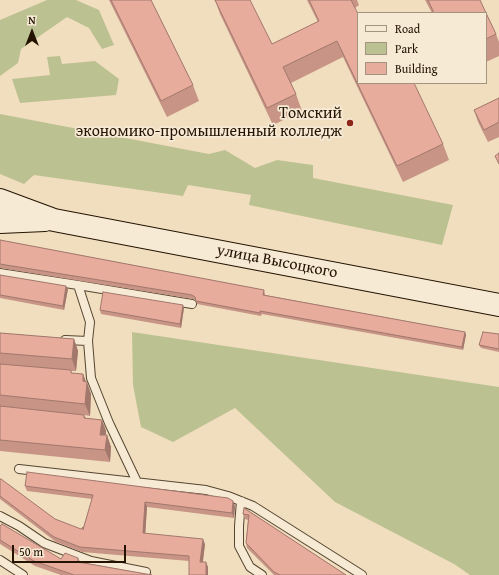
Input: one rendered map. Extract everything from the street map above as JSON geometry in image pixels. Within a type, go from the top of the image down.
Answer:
[{"type":"main road","name":"улица Высоцкого","points":[[0,200],[54,220],[499,304]]},
{"type":"main road","name":"улица Высоцкого","points":[[0,222],[54,220]]},
{"type":"lane","points":[[0,273],[192,304]]},
{"type":"lane","points":[[78,285],[90,322],[88,341],[88,378],[105,423],[137,482]]},
{"type":"lane","points":[[56,339],[88,341]]},
{"type":"lane","points":[[19,469],[206,490],[228,496],[253,506],[362,575]]},
{"type":"lane","points":[[241,501],[239,546],[250,567],[262,575]]},
{"type":"lane","points":[[0,516],[19,526],[44,543],[91,561],[146,572]]},
{"type":"lane","points":[[0,560],[23,575]]},
{"type":"green space","points":[[47,0],[76,0],[99,10],[114,45],[102,49],[89,28],[67,17],[21,49],[18,63],[0,76],[0,20]]},
{"type":"green space","points":[[60,56],[62,64],[95,61],[119,79],[116,95],[20,103],[12,79],[50,75],[47,57]]},
{"type":"green space","points":[[0,114],[209,154],[225,150],[255,168],[277,160],[313,165],[313,178],[453,205],[442,245],[249,205],[251,195],[188,185],[183,196],[34,175],[24,184],[0,174]]},
{"type":"green space","points":[[132,332],[499,387],[499,575],[470,575],[454,564],[335,502],[235,408],[173,442],[141,427],[133,385]]},
{"type":"building","points":[[111,0],[151,0],[193,85],[161,101]]},
{"type":"building","points":[[215,0],[250,0],[272,44],[319,21],[309,0],[351,0],[357,12],[357,83],[337,41],[283,67],[296,94],[267,108]]},
{"type":"building","points":[[428,0],[480,0],[486,12],[434,12]]},
{"type":"building","points":[[487,15],[496,34],[487,38]]},
{"type":"building","points":[[358,84],[414,84],[443,144],[397,166]]},
{"type":"building","points":[[499,98],[499,122],[484,130],[474,110]]},
{"type":"building","points":[[499,153],[499,164],[495,156]]},
{"type":"building","points":[[0,240],[264,290],[263,295],[465,332],[462,347],[196,301],[195,297],[192,295],[0,264]]},
{"type":"building","points":[[0,275],[66,286],[63,306],[0,295]]},
{"type":"building","points":[[103,292],[183,305],[180,324],[100,310]]},
{"type":"building","points":[[483,332],[499,334],[499,349],[479,345]]},
{"type":"building","points":[[0,333],[74,339],[72,359],[0,353]]},
{"type":"building","points":[[0,364],[71,370],[71,373],[83,374],[83,381],[87,382],[85,404],[0,395]]},
{"type":"building","points":[[0,406],[84,415],[84,418],[102,420],[100,435],[107,435],[105,450],[0,440]]},
{"type":"building","points":[[27,472],[228,498],[233,501],[232,513],[145,502],[143,533],[203,539],[200,562],[206,562],[206,575],[189,575],[189,556],[80,547],[54,537],[0,496],[0,479],[55,519],[81,529],[83,527],[83,530],[93,495],[25,486]]},
{"type":"building","points":[[244,508],[346,575],[280,575],[274,572],[246,543],[249,515],[243,514]]},
{"type":"building","points":[[2,524],[61,559],[65,553],[78,558],[78,562],[152,575],[74,575],[34,561],[0,540],[0,526]]},
{"type":"place","name":"Томский экономико-промышленный колледж","points":[[350,123]]}]
